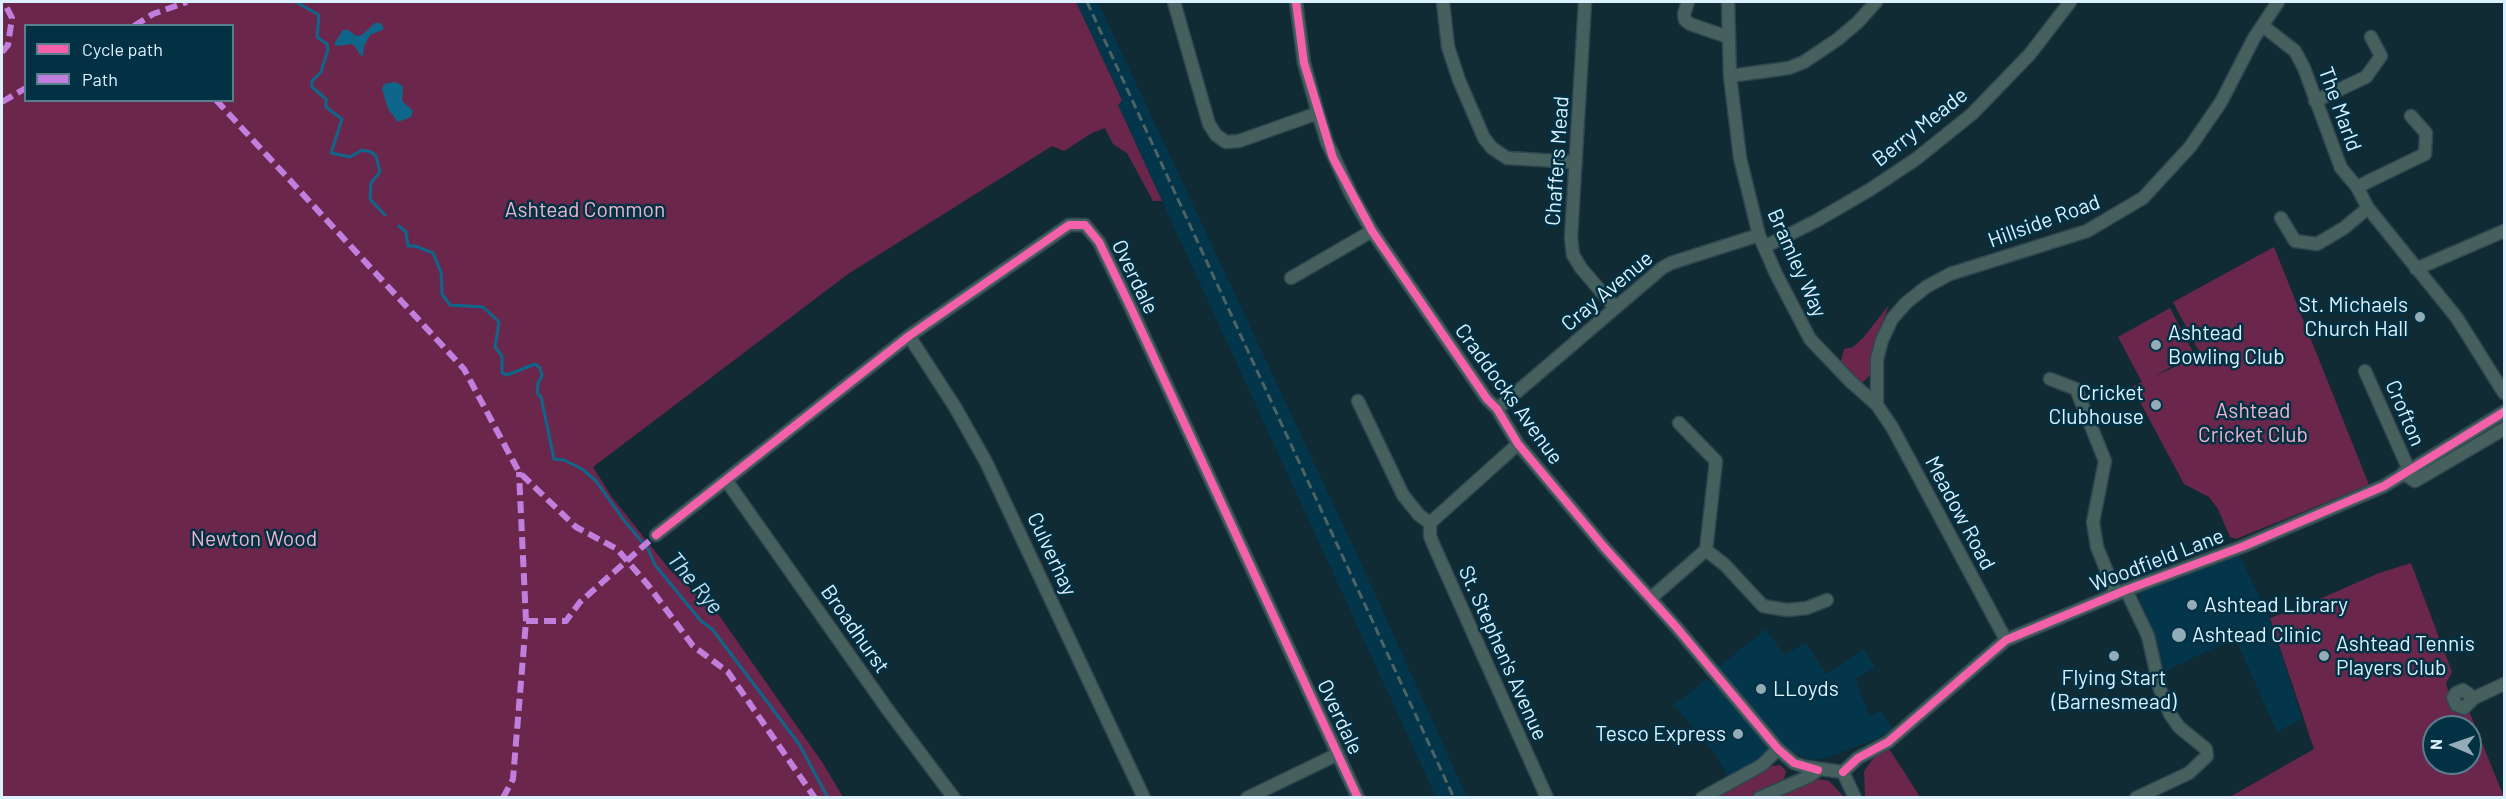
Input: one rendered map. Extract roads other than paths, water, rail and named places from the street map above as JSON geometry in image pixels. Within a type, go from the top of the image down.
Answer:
[{"type":"street","points":[[1174,2],[1209,124],[1216,135],[1226,142],[1239,141],[1318,113]]},
{"type":"street","name":"Craddocks Avenue","points":[[1296,2],[1304,63],[1318,113],[1333,158],[1372,231],[1487,399],[1497,409],[1518,444],[1778,750],[1794,763],[1818,770]]},
{"type":"street","points":[[1443,2],[1448,48],[1484,138],[1492,148],[1507,158],[1576,162]]},
{"type":"street","name":"Chaffers Mead","points":[[1585,2],[1571,238],[1573,255],[1581,268],[1615,308]]},
{"type":"street","points":[[1688,2],[1684,14],[1685,20],[1690,24],[1728,37]]},
{"type":"street","name":"Bramley Way","points":[[1728,2],[1730,75],[1740,158],[1759,235],[1788,299],[1810,339],[1851,382],[1877,405]]},
{"type":"street","points":[[1730,75],[1790,68],[1804,62],[1838,39],[1876,2]]},
{"type":"street","name":"Berry Meade","points":[[1764,248],[1871,189],[1916,159],[1972,114],[2030,54],[2070,2]]},
{"type":"street","name":"Hillside Road","points":[[1877,405],[1877,359],[1882,340],[1892,319],[1906,303],[1926,287],[1950,274],[2087,231],[2143,198],[2172,169],[2196,138],[2226,93],[2254,38],[2278,2]]},
{"type":"street","name":"The Marld","points":[[2263,26],[2295,51],[2341,168],[2357,187],[2368,208],[2457,318],[2505,393]]},
{"type":"street","points":[[2315,101],[2366,77],[2380,56],[2371,37]]},
{"type":"street","points":[[2357,187],[2425,154],[2426,133],[2411,116]]},
{"type":"street","points":[[2282,218],[2295,241],[2317,244],[2344,228],[2368,208]]},
{"type":"street","name":"Overdale","points":[[656,535],[909,336],[1069,225],[1085,225],[1092,231],[1130,306],[1358,798]]},
{"type":"street","points":[[1291,278],[1372,231]]},
{"type":"street","points":[[2416,269],[2505,231]]},
{"type":"street","name":"Cray Avenue","points":[[1497,409],[1671,263],[1759,235]]},
{"type":"street","name":"Culverhay","points":[[909,336],[955,406],[986,462],[1144,798]]},
{"type":"street","name":"Crofton","points":[[2366,371],[2406,472]]},
{"type":"street","points":[[2050,379],[2076,389],[2105,461],[2093,522],[2097,547],[2148,636],[2160,689],[2170,714],[2179,727],[2206,749],[2207,756],[2189,772],[2136,798]]},
{"type":"street","points":[[1358,401],[1403,495],[1419,516],[1430,524],[1518,444]]},
{"type":"street","name":"Meadow Road","points":[[1877,405],[1892,428],[2006,640]]},
{"type":"street","name":"Woodfield Lane","points":[[1843,772],[1858,758],[1888,742],[2006,640],[2121,592],[2244,546],[2384,486],[2505,412]]},
{"type":"street","points":[[1651,598],[1706,550],[1716,461],[1678,423]]},
{"type":"street","points":[[2406,472],[2415,481],[2505,429]]},
{"type":"street","name":"Broadhurst","points":[[726,480],[888,710],[954,798]]},
{"type":"street","name":"St. Stephen's Avenue","points":[[1430,524],[1430,536],[1434,546],[1547,798]]},
{"type":"street","points":[[1706,550],[1725,565],[1763,606],[1787,610],[1800,609],[1827,600]]},
{"type":"street","points":[[2472,699],[2505,684]]},
{"type":"street","points":[[1702,798],[1762,765],[1778,750]]},
{"type":"street","points":[[1247,798],[1338,754]]},
{"type":"street","points":[[1785,785],[1794,763]]},
{"type":"street","points":[[1759,798],[1810,776],[1818,770],[1843,772],[1855,798]]},
{"type":"waterway","name":"The Rye","points":[[296,2],[319,15],[317,37],[327,44],[328,49],[321,72],[312,81],[312,87],[326,99],[326,107],[342,119],[331,153],[350,157],[362,150],[376,156],[380,172],[371,183],[370,199],[385,215]]},
{"type":"waterway","name":"The Rye","points":[[399,226],[406,232],[408,246],[415,246],[433,253],[441,272],[442,294],[450,305],[483,307],[499,322],[495,347],[502,356],[502,373],[507,375],[535,364],[540,368],[542,376],[538,383],[537,393],[541,397],[554,459],[564,460],[582,469],[596,481],[648,549],[655,565],[701,621],[712,629],[799,744],[828,798]]},
{"type":"railway","points":[[1087,2],[1454,798]]},
{"type":"place","name":"St. Michaels Church Hall","points":[[2420,317]]},
{"type":"place","name":"Ashtead Bowling Club","points":[[2156,345]]},
{"type":"place","name":"Cricket Clubhouse","points":[[2156,405]]},
{"type":"place","name":"Ashtead Library","points":[[2192,605]]},
{"type":"place","name":"Ashtead Clinic","points":[[2179,635]]},
{"type":"place","name":"Flying Start (Barnesmead)","points":[[2114,656]]},
{"type":"place","name":"Ashtead Tennis Players Club","points":[[2324,656]]},
{"type":"place","name":"LLoyds","points":[[1761,689]]},
{"type":"place","name":"Tesco Express","points":[[1738,734]]},
{"type":"park label","name":"Ashtead Common","points":[[585,210]]},
{"type":"park label","name":"Ashtead Cricket Club","points":[[2253,423]]},
{"type":"park label","name":"Newton Wood","points":[[254,539]]}]
